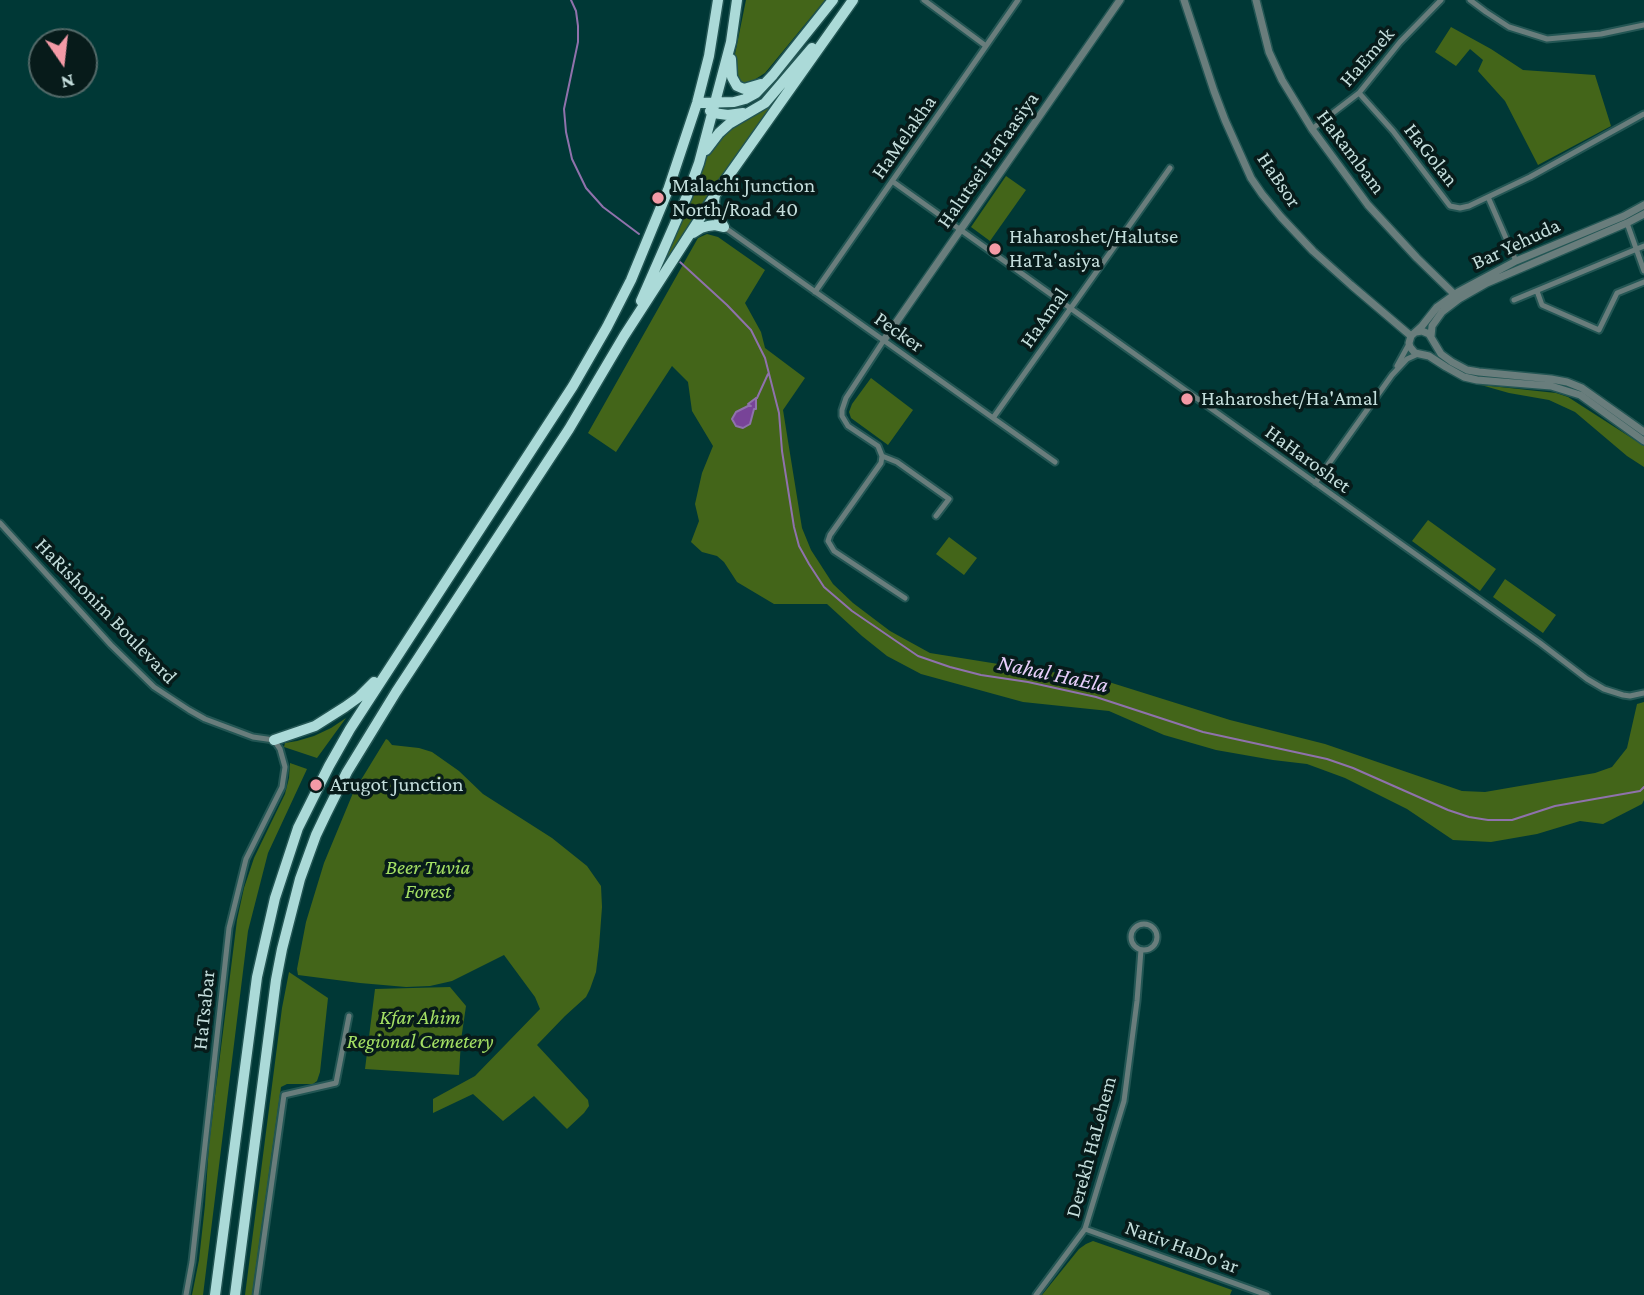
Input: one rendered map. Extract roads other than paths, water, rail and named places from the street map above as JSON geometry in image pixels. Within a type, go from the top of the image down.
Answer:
[{"type":"highway","points":[[215,1295],[257,977],[275,898],[294,839],[314,795],[350,729],[553,418],[607,327],[631,280],[654,226],[697,103],[709,56],[718,0]]},
{"type":"highway","points":[[624,336],[656,269],[699,163],[731,42],[737,0]]},
{"type":"highway","points":[[697,103],[734,102],[761,89],[833,0]]},
{"type":"highway","points":[[699,163],[719,133],[765,103],[852,0]]},
{"type":"highway","points":[[235,1295],[276,980],[293,903],[316,835],[347,772],[367,739],[569,429],[624,336],[715,195],[852,0]]},
{"type":"highway","points":[[731,42],[731,71],[737,86],[744,89],[754,87],[773,75]]},
{"type":"highway","points":[[697,103],[713,113],[728,115],[750,111]]},
{"type":"highway","points":[[715,195],[716,214],[724,227]]},
{"type":"highway","points":[[686,241],[701,228],[715,225],[724,227]]},
{"type":"highway","points":[[274,740],[315,726],[345,707],[366,690],[397,655]]},
{"type":"street","points":[[924,0],[986,46]]},
{"type":"street","name":"HaMelakha","points":[[815,292],[1018,0]]},
{"type":"street","name":"Halutsei HaTaasiya","points":[[884,340],[1119,0]]},
{"type":"street","name":"HaBsor","points":[[1184,0],[1225,120],[1251,178],[1287,224],[1313,251],[1412,337]]},
{"type":"street","name":"HaRambam","points":[[1256,0],[1269,52],[1282,80],[1312,129],[1368,205],[1455,297]]},
{"type":"street","name":"HaEmek","points":[[1312,129],[1359,93],[1399,42],[1441,0]]},
{"type":"street","points":[[1471,0],[1509,27],[1548,39],[1601,34],[1644,25]]},
{"type":"street","name":"HaGolan","points":[[1359,93],[1394,131],[1450,206],[1460,208],[1530,177],[1644,114]]},
{"type":"street","name":"HaAmal","points":[[993,418],[1170,168]]},
{"type":"street","name":"HaHaroshet","points":[[892,181],[1587,679],[1604,689],[1623,695],[1644,693]]},
{"type":"street","points":[[1488,197],[1517,261]]},
{"type":"street","name":"Bar Yehuda","points":[[1412,337],[1437,307],[1517,261],[1644,205]]},
{"type":"street","name":"Bar Yehuda","points":[[1432,338],[1432,326],[1436,318],[1455,297],[1644,214]]},
{"type":"street","points":[[1627,223],[1644,271]]},
{"type":"street","name":"Pecker","points":[[724,227],[1055,462]]},
{"type":"street","points":[[1514,300],[1644,246]]},
{"type":"street","points":[[1537,291],[1542,305],[1599,330],[1617,293],[1644,282]]},
{"type":"street","points":[[1392,375],[1412,337],[1426,332],[1441,354],[1467,370],[1552,379],[1582,388],[1644,432]]},
{"type":"street","points":[[1412,337],[1412,350],[1429,356],[1455,373],[1471,378],[1566,389],[1580,395],[1644,441]]},
{"type":"street","points":[[1315,483],[1392,375],[1407,359],[1432,348],[1432,338]]},
{"type":"street","points":[[884,340],[846,398],[842,410],[842,416],[848,426],[878,446],[882,457],[878,469],[830,534],[828,541],[834,551],[905,598]]},
{"type":"street","points":[[882,457],[897,462],[949,499],[936,516]]},
{"type":"street","name":"HaRishonim Boulevard","points":[[0,523],[111,645],[154,687],[205,719],[253,737],[274,740]]},
{"type":"street","name":"HaTsabar","points":[[186,1295],[229,928],[246,859],[276,800],[285,775],[282,758],[274,740]]},
{"type":"street","points":[[1147,923],[1157,931],[1158,940],[1153,947],[1141,950],[1133,944],[1131,936],[1134,928],[1147,923]]},
{"type":"street","name":"Derekh HaLehem","points":[[1036,1295],[1085,1229],[1124,1101],[1141,950]]},
{"type":"street","points":[[256,1295],[284,1095],[336,1083],[349,1016]]},
{"type":"street","name":"Nativ HaDo'ar","points":[[1085,1229],[1267,1295]]},
{"type":"waterway","name":"Nahal HaEla","points":[[571,0],[576,11],[578,42],[564,109],[572,159],[586,188],[603,207],[639,234]]},
{"type":"waterway","name":"Nahal HaEla","points":[[680,262],[751,330],[765,358],[779,413],[794,527],[799,546],[809,564],[824,587],[852,611],[918,656],[981,675],[1096,697],[1203,732],[1327,759],[1469,817],[1512,820],[1555,806],[1640,791],[1644,787]]},
{"type":"waterway","points":[[757,398],[768,374]]},
{"type":"place","name":"Malachi Junction North/Road 40","points":[[658,198]]},
{"type":"place","name":"Haharoshet/Halutse HaTa'asiya","points":[[995,249]]},
{"type":"place","name":"Haharoshet/Ha'Amal","points":[[1187,399]]},
{"type":"place","name":"Arugot Junction","points":[[316,785]]},
{"type":"park label","name":"Beer Tuvia Forest","points":[[428,880]]},
{"type":"park label","name":"Kfar Ahim Regional Cemetery","points":[[420,1030]]}]
